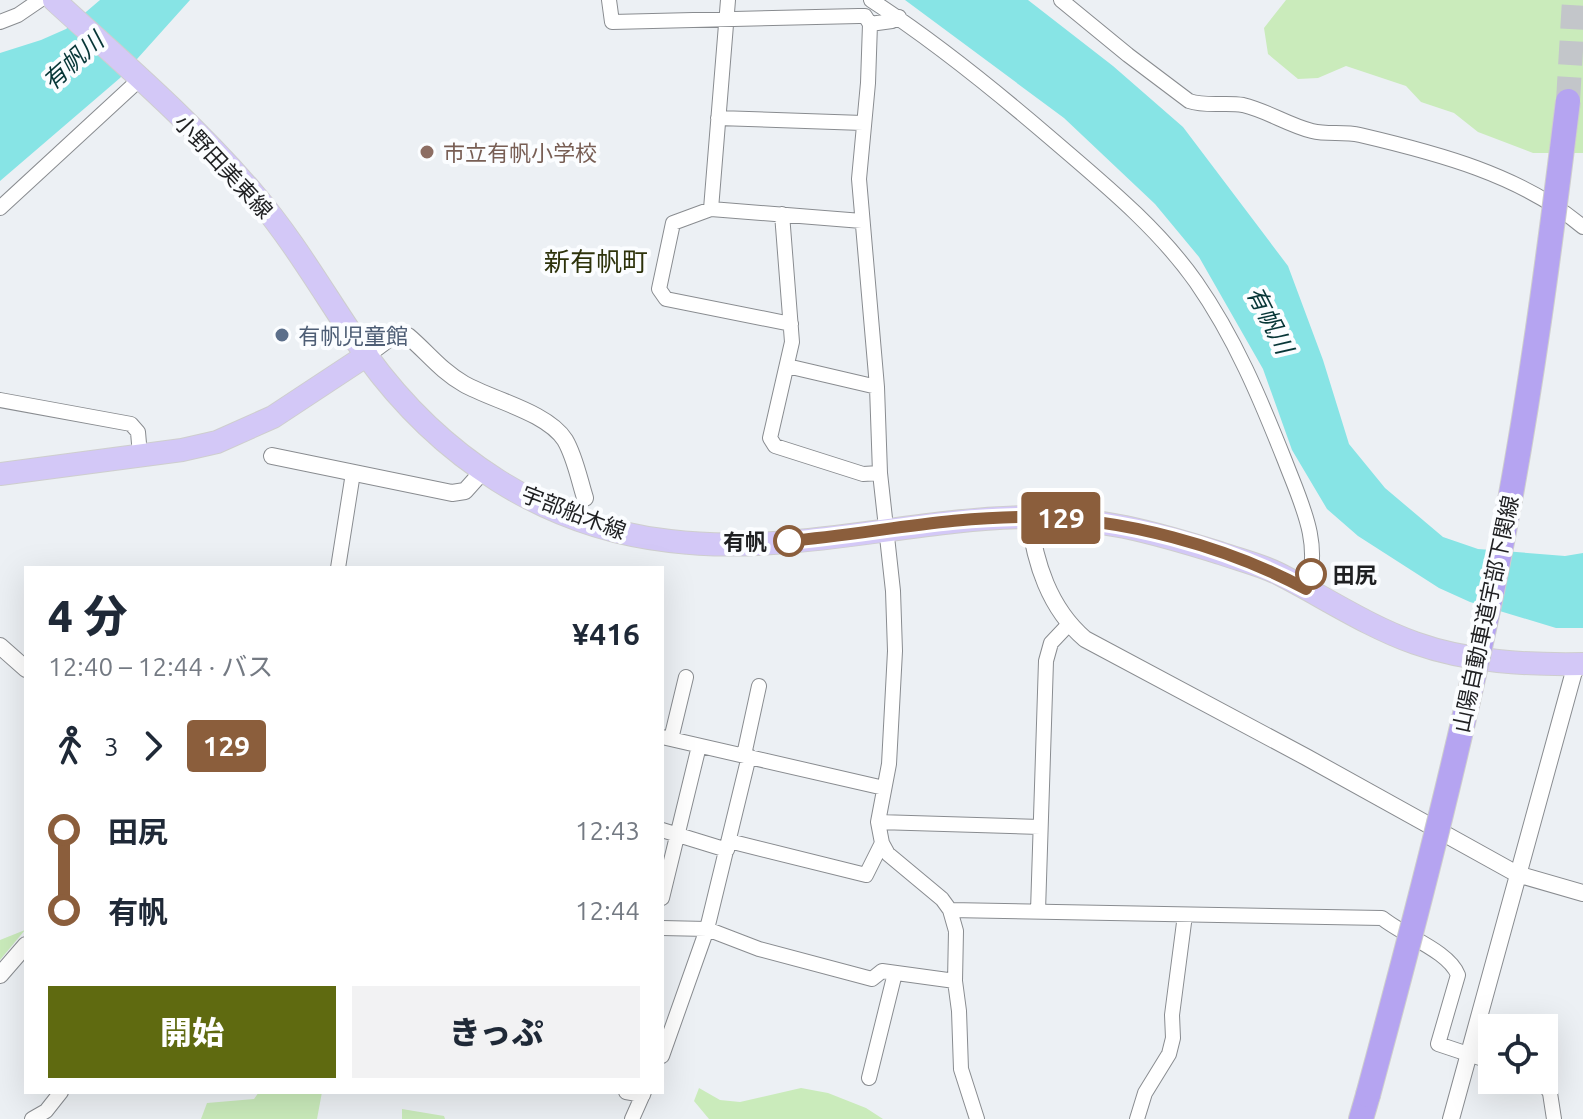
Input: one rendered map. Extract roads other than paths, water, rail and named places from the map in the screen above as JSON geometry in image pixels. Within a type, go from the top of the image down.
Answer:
[{"type":"highway","name":"山陽自動車道宇部下関線","points":[[1361,1119],[1459,743],[1502,537],[1538,330],[1568,101]]},
{"type":"main road","name":"小野田美東線","points":[[54,0],[218,153],[289,239],[367,355]]},
{"type":"main road","name":"宇部船木線","points":[[367,355],[416,416],[482,472],[547,506],[602,527],[669,541],[764,544],[885,529],[1029,517],[1102,523],[1173,538],[1274,572],[1388,633],[1420,645],[1509,663],[1580,664]]},
{"type":"main road","points":[[0,474],[194,447],[245,431],[273,417],[367,355]]},
{"type":"street","points":[[0,22],[18,15],[40,0]]},
{"type":"street","points":[[609,0],[612,22],[865,16],[870,24],[859,179],[877,387],[880,473],[893,591],[895,651],[893,721],[878,822],[882,843],[888,854],[942,899],[950,910],[956,931],[955,981],[961,1069],[977,1119]]},
{"type":"street","points":[[711,209],[728,0]]},
{"type":"street","points":[[871,0],[899,17],[1014,107],[1100,180],[1161,239],[1194,279],[1224,325],[1249,373],[1301,503],[1313,543],[1313,570],[1306,589]]},
{"type":"street","points":[[1061,0],[1189,101],[1240,105],[1315,132],[1357,134],[1422,150],[1483,171],[1528,191],[1583,227]]},
{"type":"street","points":[[870,24],[899,17]]},
{"type":"street","points":[[0,208],[140,79]]},
{"type":"street","points":[[718,118],[863,123]]},
{"type":"street","points":[[791,324],[666,299],[659,289],[673,223],[711,209],[862,221]]},
{"type":"street","points":[[782,214],[792,342],[770,438],[775,446],[863,474],[880,473]]},
{"type":"street","points":[[367,355],[394,335],[408,336],[461,383],[556,429],[565,440],[585,498]]},
{"type":"street","points":[[787,366],[877,387]]},
{"type":"street","points":[[0,400],[131,424],[138,432],[140,455]]},
{"type":"street","points":[[272,456],[459,493],[469,488],[482,472]]},
{"type":"street","points":[[338,566],[353,473]]},
{"type":"street","points":[[1029,517],[1038,566],[1068,625],[1085,639],[1517,874],[1583,893]]},
{"type":"street","points":[[1038,911],[1046,661],[1051,643],[1068,625]]},
{"type":"street","points":[[0,646],[24,667]]},
{"type":"street","points":[[1451,1119],[1517,874],[1580,664]]},
{"type":"street","points":[[686,677],[667,738],[884,788]]},
{"type":"street","points":[[664,1050],[707,929],[728,845],[759,686]]},
{"type":"street","points":[[664,890],[699,746]]},
{"type":"street","points":[[878,822],[1040,827]]},
{"type":"street","points":[[664,830],[866,875],[882,843]]},
{"type":"street","points":[[950,910],[1382,918],[1404,935],[1454,964],[1458,975],[1438,1044],[1478,1058]]},
{"type":"street","points":[[1137,1119],[1145,1093],[1169,1054],[1173,1038],[1172,1015],[1185,915]]},
{"type":"street","points":[[664,928],[707,929],[759,949],[872,979],[882,971],[955,981]]},
{"type":"street","points":[[0,975],[24,947]]},
{"type":"street","points":[[869,1078],[895,973]]},
{"type":"street","points":[[32,1119],[46,1111],[59,1094]]},
{"type":"street","points":[[632,1119],[644,1094]]},
{"type":"street","points":[[1550,1094],[1554,1119]]},
{"type":"water","name":"有帆川","points":[[100,0],[190,0],[120,78],[0,181],[0,53],[66,29]]},
{"type":"water","name":"有帆川","points":[[905,0],[1028,0],[1113,66],[1183,127],[1288,266],[1323,360],[1349,444],[1385,488],[1443,537],[1478,549],[1565,556],[1583,553],[1583,628],[1556,628],[1470,602],[1439,588],[1358,536],[1327,509],[1292,450],[1263,369],[1199,257],[1155,204],[1064,118]]},
{"type":"tunnel","points":[[1568,101],[1574,0]]},
{"type":"place","name":"市立有帆小学校","points":[[427,152]]},
{"type":"place","name":"有帆児童館","points":[[282,335]]},
{"type":"place","name":"有帆","points":[[789,541]]},
{"type":"place","name":"田尻","points":[[1311,574]]},
{"type":"district","name":"新有帆町","points":[[596,261]]}]
